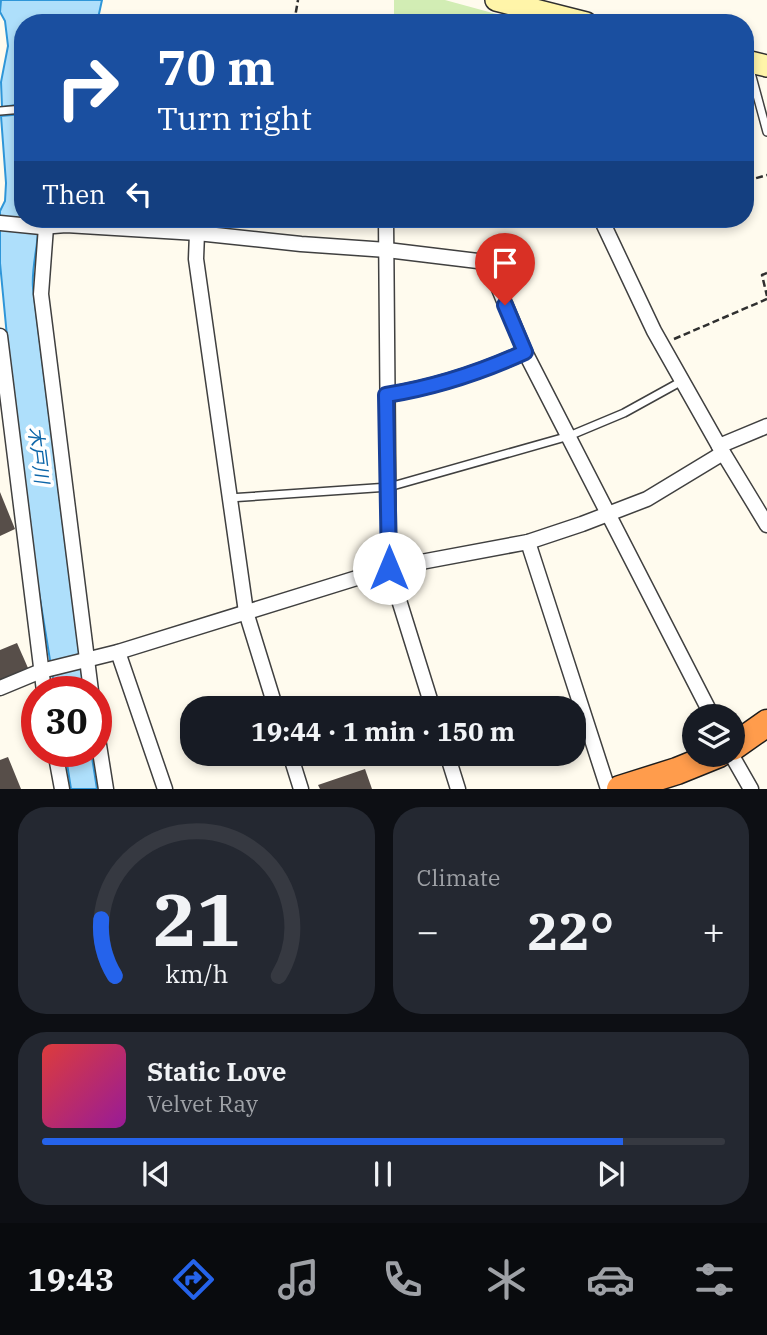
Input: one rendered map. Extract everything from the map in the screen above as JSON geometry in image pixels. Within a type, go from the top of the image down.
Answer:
[{"type":"highway","points":[[745,739],[767,723]]},
{"type":"highway","points":[[620,789],[687,767]]},
{"type":"street","points":[[496,0],[536,14]]},
{"type":"street","points":[[44,228],[41,293],[88,676]]},
{"type":"street","points":[[154,228],[486,262],[525,352],[706,704]]},
{"type":"street","points":[[387,228],[389,568],[429,696]]},
{"type":"street","points":[[604,228],[682,382],[767,525]]},
{"type":"street","points":[[197,233],[196,258],[246,612],[272,696]]},
{"type":"street","points":[[0,336],[7,446],[43,676]]},
{"type":"street","points":[[386,395],[427,389],[481,372],[525,352]]},
{"type":"street","points":[[0,688],[43,671],[118,652],[389,568],[528,541],[609,515],[647,499],[721,449],[767,426]]},
{"type":"street","points":[[528,541],[608,789]]},
{"type":"street","points":[[118,652],[165,789]]},
{"type":"street","points":[[294,766],[301,789]]},
{"type":"street","points":[[451,766],[458,789]]},
{"type":"street","points":[[58,767],[62,789]]},
{"type":"street","points":[[103,767],[106,789]]},
{"type":"street","points":[[739,767],[751,789]]},
{"type":"lane","points":[[754,84],[767,132]]},
{"type":"lane","points":[[229,498],[389,487],[569,436],[624,413],[682,382]]},
{"type":"path","points":[[662,344],[767,298],[762,275],[767,272]]},
{"type":"green space","points":[[394,0],[445,0],[496,14],[394,14]]},
{"type":"water","points":[[1,0],[102,0],[99,14],[14,14],[14,105],[2,107],[1,82],[8,46],[5,21],[0,12]]},
{"type":"water","name":"木戸川","points":[[14,115],[14,228],[38,228],[33,288],[82,676],[53,676],[35,568],[0,263],[0,211],[5,201],[1,116]]},
{"type":"water","points":[[68,767],[94,767],[97,789],[71,789]]},
{"type":"building","points":[[0,492],[15,529],[0,536]]},
{"type":"building","points":[[17,643],[28,668],[0,680],[0,650]]},
{"type":"building","points":[[8,757],[21,789],[0,789],[0,760]]},
{"type":"building","points":[[365,769],[372,789],[320,789],[318,785]]},
{"type":"route","points":[[389,568],[386,395],[427,389],[481,372],[525,352],[505,305]]}]
